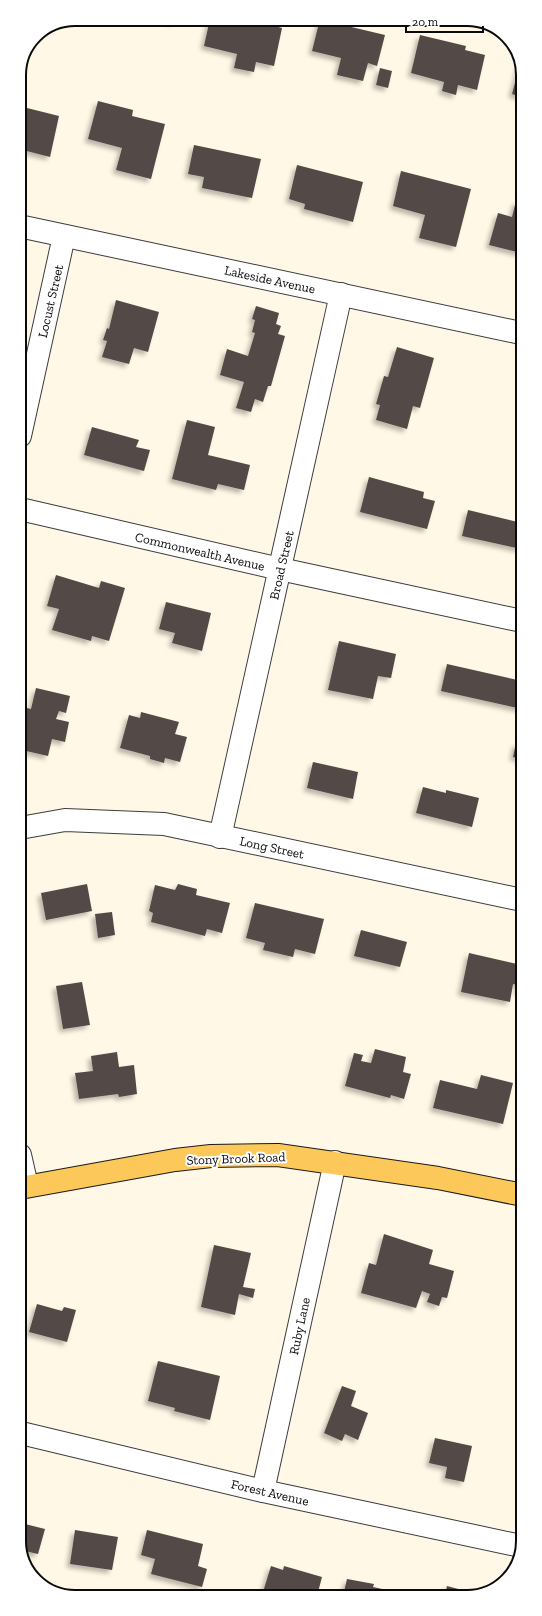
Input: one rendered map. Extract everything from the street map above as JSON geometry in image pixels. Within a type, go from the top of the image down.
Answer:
[{"type":"main road","name":"Stony Brook Road","points":[[26,1187],[142,1165],[211,1156],[278,1155],[438,1178],[516,1194]]},
{"type":"street","name":"Lakeside Avenue","points":[[26,228],[516,332]]},
{"type":"street","name":"Locust Street","points":[[26,409],[64,236]]},
{"type":"street","name":"Broad Street","points":[[220,836],[341,294]]},
{"type":"street","name":"Commonwealth Avenue","points":[[26,510],[280,569],[516,620]]},
{"type":"street","name":"Long Street","points":[[26,827],[66,820],[164,824],[516,899]]},
{"type":"street","name":"Ruby Lane","points":[[263,1491],[335,1162]]},
{"type":"street","name":"Forest Avenue","points":[[26,1434],[263,1491],[516,1545]]},
{"type":"building","points":[[208,26],[275,26],[282,28],[274,66],[256,62],[254,72],[234,68],[237,54],[204,46]]},
{"type":"building","points":[[318,26],[347,26],[385,35],[377,66],[368,63],[363,81],[337,75],[341,58],[312,51]]},
{"type":"building","points":[[420,35],[466,46],[465,50],[485,55],[477,90],[458,85],[456,95],[442,91],[444,82],[411,73]]},
{"type":"building","points":[[380,68],[392,71],[388,88],[376,85]]},
{"type":"building","points":[[516,79],[516,95],[512,94]]},
{"type":"building","points":[[98,101],[133,110],[132,116],[165,124],[151,179],[116,170],[122,148],[88,139]]},
{"type":"building","points":[[26,108],[59,116],[50,157],[26,151]]},
{"type":"building","points":[[194,145],[261,159],[252,198],[202,188],[204,177],[188,174]]},
{"type":"building","points":[[297,165],[363,182],[353,222],[304,209],[305,204],[289,199]]},
{"type":"building","points":[[401,171],[471,189],[456,247],[419,238],[425,215],[393,206]]},
{"type":"building","points":[[516,201],[516,252],[489,245],[498,213],[512,217]]},
{"type":"building","points":[[116,300],[159,312],[148,352],[134,348],[129,364],[102,357],[107,341],[103,340],[107,328],[109,329]]},
{"type":"building","points":[[256,306],[279,313],[276,324],[281,326],[278,334],[285,336],[271,386],[268,386],[263,402],[255,399],[251,412],[236,408],[244,382],[220,375],[227,349],[248,356],[255,333],[252,332],[255,320],[252,319]]},
{"type":"building","points":[[397,347],[434,358],[420,408],[413,406],[407,429],[376,420],[380,405],[376,404],[384,376],[388,377]]},
{"type":"building","points":[[187,420],[215,427],[208,455],[250,465],[244,490],[218,484],[216,490],[172,479]]},
{"type":"building","points":[[92,427],[139,440],[136,447],[150,450],[144,471],[84,455]]},
{"type":"building","points":[[369,477],[424,492],[423,498],[435,501],[427,529],[360,512]]},
{"type":"building","points":[[468,510],[516,522],[516,548],[462,536]]},
{"type":"building","points":[[56,575],[99,588],[101,581],[125,588],[109,641],[92,636],[91,641],[52,630],[59,609],[47,606]]},
{"type":"building","points":[[166,602],[211,613],[202,651],[172,643],[175,633],[159,629]]},
{"type":"building","points":[[339,641],[396,654],[391,678],[378,676],[373,699],[328,690]]},
{"type":"building","points":[[447,664],[516,680],[516,708],[441,691]]},
{"type":"building","points":[[36,688],[70,696],[66,713],[59,711],[56,719],[69,722],[65,742],[52,739],[48,756],[26,751],[26,712],[27,708],[31,709]]},
{"type":"building","points":[[141,712],[179,722],[175,734],[187,737],[180,762],[165,758],[164,763],[150,759],[150,756],[120,748],[129,715],[140,718]]},
{"type":"building","points":[[516,743],[516,758],[513,757]]},
{"type":"building","points":[[313,762],[358,772],[353,799],[307,788]]},
{"type":"building","points":[[423,787],[446,793],[446,790],[479,798],[472,827],[416,813]]},
{"type":"building","points":[[87,884],[92,911],[46,920],[41,893]]},
{"type":"building","points":[[178,884],[197,889],[196,895],[230,903],[222,933],[207,929],[205,936],[151,922],[153,913],[149,911],[155,885],[175,890]]},
{"type":"building","points":[[255,903],[324,919],[315,954],[295,949],[293,957],[263,950],[265,943],[246,938]]},
{"type":"building","points":[[112,912],[115,935],[98,938],[95,914]]},
{"type":"building","points":[[361,930],[407,942],[400,967],[354,956]]},
{"type":"building","points":[[469,953],[516,964],[516,984],[513,984],[510,1002],[461,992]]},
{"type":"building","points":[[82,982],[90,1025],[63,1029],[56,986]]},
{"type":"building","points":[[375,1049],[406,1057],[403,1072],[411,1074],[404,1099],[391,1095],[390,1098],[345,1086],[354,1053],[363,1055],[361,1061],[371,1063]]},
{"type":"building","points":[[117,1052],[119,1067],[134,1065],[137,1094],[119,1097],[118,1094],[79,1099],[75,1073],[93,1071],[91,1056]]},
{"type":"building","points":[[481,1075],[513,1083],[503,1124],[433,1108],[440,1080],[477,1089]]},
{"type":"building","points":[[384,1234],[433,1250],[429,1264],[454,1271],[447,1298],[442,1297],[439,1306],[427,1302],[430,1294],[422,1291],[416,1308],[361,1293],[369,1263],[376,1265]]},
{"type":"building","points":[[214,1245],[251,1253],[243,1287],[255,1289],[253,1298],[239,1294],[235,1315],[201,1307]]},
{"type":"building","points":[[37,1304],[62,1311],[64,1307],[76,1310],[67,1342],[29,1332]]},
{"type":"building","points":[[158,1361],[220,1376],[210,1420],[174,1411],[175,1408],[148,1401]]},
{"type":"building","points":[[342,1386],[356,1391],[351,1406],[368,1413],[358,1440],[345,1434],[342,1441],[324,1433]]},
{"type":"building","points":[[435,1438],[472,1446],[464,1482],[445,1478],[447,1467],[429,1463]]},
{"type":"building","points":[[26,1524],[45,1529],[38,1554],[27,1551]]},
{"type":"building","points":[[75,1530],[118,1537],[112,1570],[70,1564]]},
{"type":"building","points":[[147,1530],[203,1544],[198,1566],[207,1569],[202,1587],[151,1574],[155,1559],[141,1555]]},
{"type":"building","points":[[271,1566],[283,1570],[284,1566],[322,1577],[319,1590],[264,1590]]},
{"type":"building","points":[[347,1579],[374,1584],[373,1587],[387,1590],[344,1590]]},
{"type":"building","points":[[447,1586],[462,1590],[446,1590]]}]
